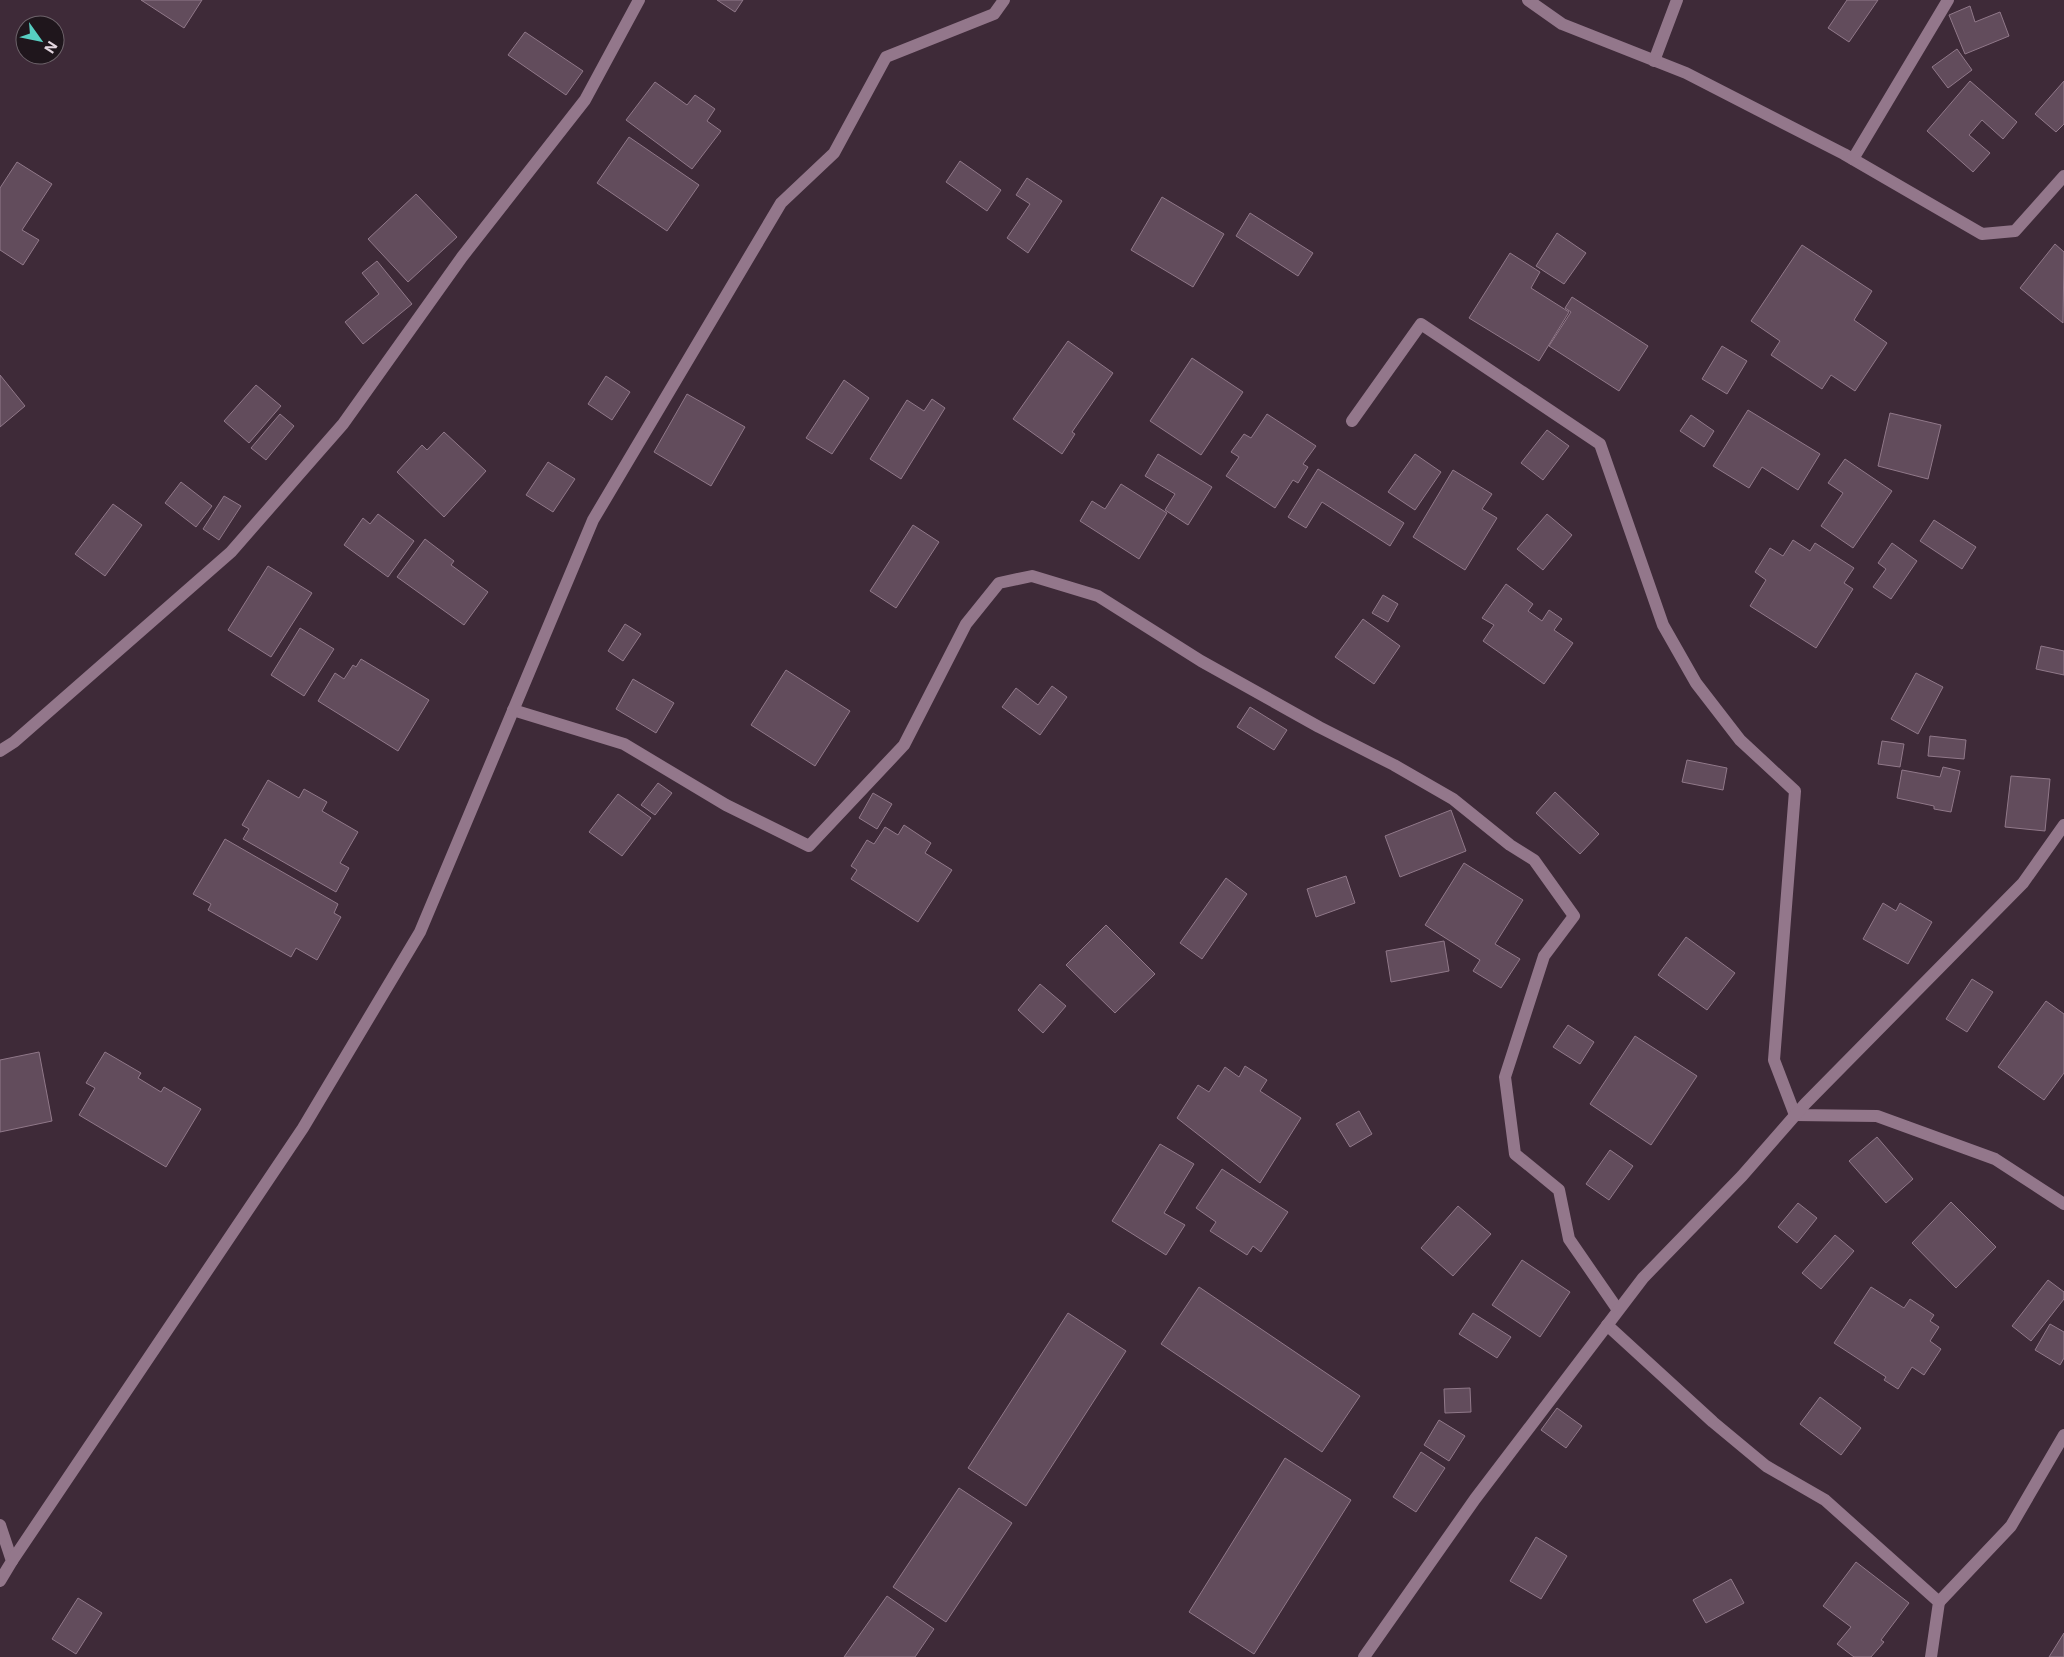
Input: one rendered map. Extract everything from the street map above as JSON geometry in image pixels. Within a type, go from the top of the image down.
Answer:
[{"type":"street","points":[[0,750],[14,742],[230,552],[343,424],[462,257],[586,100],[639,0]]},
{"type":"street","points":[[0,1582],[12,1561],[303,1128],[420,932],[593,520],[781,203],[834,153],[886,57],[994,14],[1004,0]]},
{"type":"street","points":[[1528,0],[1562,24],[1686,73],[1853,159],[1982,234],[2015,231],[2064,176]]},
{"type":"street","points":[[1654,61],[1678,0]]},
{"type":"street","points":[[1853,159],[1948,0]]},
{"type":"street","points":[[1352,421],[1421,324],[1600,444],[1663,625],[1696,683],[1740,740],[1795,792],[1774,1060],[1796,1115]]},
{"type":"street","points":[[514,710],[624,744],[726,805],[808,846],[904,745],[966,624],[999,582],[1032,576],[1098,596],[1201,661],[1318,727],[1394,764],[1453,799],[1510,845],[1534,860],[1574,916],[1544,956],[1505,1077],[1515,1154],[1559,1190],[1569,1239],[1618,1310]]},
{"type":"street","points":[[1364,1657],[1475,1499],[1643,1278],[1742,1176],[1796,1115],[2023,883],[2064,824]]},
{"type":"street","points":[[1796,1115],[1877,1116],[1995,1159],[2064,1204]]},
{"type":"street","points":[[1607,1325],[1638,1355],[1736,1441],[1766,1466],[1825,1500],[1939,1602]]},
{"type":"street","points":[[1931,1657],[1939,1602],[2010,1526],[2064,1435]]},
{"type":"street","points":[[0,1525],[12,1561]]},
{"type":"building","points":[[141,0],[202,0],[184,28]]},
{"type":"building","points":[[717,0],[743,0],[735,12]]},
{"type":"building","points":[[1847,0],[1878,0],[1849,42],[1828,28]]},
{"type":"building","points":[[1970,6],[1975,22],[2000,12],[2009,36],[1965,54],[1949,15]]},
{"type":"building","points":[[525,32],[583,71],[566,95],[508,55]]},
{"type":"building","points":[[1957,49],[1972,70],[1948,88],[1932,67]]},
{"type":"building","points":[[1970,81],[2017,122],[2003,139],[1982,120],[1969,135],[1990,153],[1973,172],[1927,131]]},
{"type":"building","points":[[2064,81],[2064,124],[2056,132],[2035,114]]},
{"type":"building","points":[[655,82],[687,105],[695,95],[715,109],[707,121],[721,131],[692,169],[626,120]]},
{"type":"building","points":[[629,137],[699,185],[667,231],[597,183]]},
{"type":"building","points":[[960,161],[1001,190],[987,211],[946,182]]},
{"type":"building","points":[[17,162],[52,184],[22,230],[39,240],[23,265],[0,250],[0,188]]},
{"type":"building","points":[[1027,178],[1062,201],[1028,253],[1007,238],[1030,204],[1016,195]]},
{"type":"building","points":[[416,194],[457,237],[408,282],[368,239]]},
{"type":"building","points":[[1162,197],[1224,234],[1193,287],[1131,250]]},
{"type":"building","points":[[1250,213],[1313,253],[1298,276],[1236,236]]},
{"type":"building","points":[[1557,233],[1586,253],[1564,284],[1536,266]]},
{"type":"building","points":[[2055,244],[2064,252],[2063,323],[2020,288]]},
{"type":"building","points":[[1802,245],[1872,291],[1854,320],[1887,343],[1855,391],[1831,375],[1822,389],[1771,355],[1780,341],[1751,321]]},
{"type":"building","points":[[1510,253],[1540,272],[1531,288],[1569,312],[1539,361],[1469,318]]},
{"type":"building","points":[[377,261],[412,304],[363,344],[345,322],[379,294],[362,273]]},
{"type":"building","points":[[1572,297],[1648,346],[1619,391],[1549,346],[1571,312],[1565,308]]},
{"type":"building","points":[[1068,341],[1113,373],[1072,432],[1075,434],[1062,454],[1013,419]]},
{"type":"building","points":[[1722,346],[1747,361],[1727,394],[1702,379]]},
{"type":"building","points":[[1192,358],[1243,392],[1201,455],[1150,421]]},
{"type":"building","points":[[0,375],[25,406],[0,427]]},
{"type":"building","points":[[606,376],[630,392],[612,420],[588,404]]},
{"type":"building","points":[[844,380],[869,398],[832,454],[806,438]]},
{"type":"building","points":[[256,385],[281,406],[249,443],[224,421]]},
{"type":"building","points":[[687,394],[745,427],[711,486],[654,452]]},
{"type":"building","points":[[932,399],[945,408],[901,479],[870,459],[907,400],[924,411]]},
{"type":"building","points":[[1748,410],[1820,454],[1798,490],[1762,467],[1749,488],[1713,466]]},
{"type":"building","points":[[1890,413],[1941,425],[1928,479],[1878,466]]},
{"type":"building","points":[[280,414],[294,426],[266,460],[251,448]]},
{"type":"building","points":[[1267,414],[1316,446],[1303,464],[1308,467],[1298,483],[1293,480],[1275,508],[1226,476],[1239,457],[1231,452],[1244,434],[1251,438]]},
{"type":"building","points":[[1691,415],[1714,431],[1704,447],[1680,431]]},
{"type":"building","points":[[1547,430],[1569,446],[1543,480],[1521,463]]},
{"type":"building","points":[[444,432],[486,471],[444,517],[397,472],[422,445],[427,450]]},
{"type":"building","points":[[1158,454],[1212,487],[1188,525],[1165,510],[1175,494],[1145,476]]},
{"type":"building","points":[[1415,454],[1441,472],[1415,510],[1388,492]]},
{"type":"building","points":[[1845,459],[1892,491],[1853,548],[1821,526],[1843,493],[1828,483]]},
{"type":"building","points":[[548,462],[575,479],[553,512],[526,495]]},
{"type":"building","points":[[1318,469],[1404,523],[1390,546],[1322,502],[1306,528],[1288,517]]},
{"type":"building","points":[[1453,470],[1492,494],[1482,509],[1497,518],[1465,570],[1413,537]]},
{"type":"building","points":[[181,482],[212,506],[196,527],[165,503]]},
{"type":"building","points":[[1121,484],[1167,513],[1139,559],[1080,521],[1092,501],[1105,509]]},
{"type":"building","points":[[224,496],[241,506],[219,540],[203,529]]},
{"type":"building","points":[[113,504],[142,525],[105,576],[75,554]]},
{"type":"building","points":[[378,514],[414,541],[388,577],[344,545],[363,518],[370,524]]},
{"type":"building","points":[[1547,514],[1572,535],[1543,570],[1517,549]]},
{"type":"building","points":[[1934,520],[1976,547],[1962,569],[1920,541]]},
{"type":"building","points":[[913,525],[939,542],[896,608],[870,591]]},
{"type":"building","points":[[425,539],[454,561],[451,565],[488,592],[464,625],[397,577]]},
{"type":"building","points":[[1793,540],[1810,551],[1815,543],[1854,568],[1844,583],[1853,589],[1816,648],[1750,606],[1766,580],[1755,572],[1770,548],[1783,556]]},
{"type":"building","points":[[1892,543],[1917,561],[1891,599],[1873,587],[1886,569],[1878,563]]},
{"type":"building","points":[[268,566],[312,593],[271,657],[228,630]]},
{"type":"building","points":[[1506,584],[1533,604],[1528,611],[1542,621],[1549,610],[1562,619],[1554,630],[1573,643],[1544,684],[1483,641],[1494,625],[1482,618]]},
{"type":"building","points":[[1383,595],[1398,604],[1388,622],[1372,613]]},
{"type":"building","points":[[1363,619],[1400,646],[1374,684],[1335,657]]},
{"type":"building","points":[[625,624],[641,634],[623,661],[608,651]]},
{"type":"building","points":[[300,628],[334,649],[304,696],[271,675]]},
{"type":"building","points":[[2041,646],[2064,651],[2064,675],[2036,669]]},
{"type":"building","points":[[361,659],[429,700],[398,751],[318,701],[335,673],[344,679],[353,665],[356,667]]},
{"type":"building","points":[[786,670],[850,711],[815,766],[751,725]]},
{"type":"building","points":[[1916,673],[1943,687],[1918,734],[1891,719]]},
{"type":"building","points":[[633,679],[674,703],[656,733],[616,709]]},
{"type":"building","points":[[1052,686],[1067,697],[1040,735],[1002,707],[1016,688],[1038,705]]},
{"type":"building","points":[[1250,707],[1287,730],[1274,750],[1237,727]]},
{"type":"building","points":[[1930,736],[1966,740],[1964,759],[1928,756]]},
{"type":"building","points":[[1882,741],[1904,744],[1900,767],[1878,764]]},
{"type":"building","points":[[1687,760],[1727,768],[1723,790],[1682,782]]},
{"type":"building","points":[[1943,767],[1960,771],[1951,812],[1934,809],[1934,806],[1897,798],[1902,770],[1940,777]]},
{"type":"building","points":[[2011,776],[2050,779],[2045,831],[2005,827]]},
{"type":"building","points":[[268,780],[299,798],[304,789],[327,802],[322,811],[358,832],[340,863],[349,868],[336,892],[243,839],[249,829],[242,825]]},
{"type":"building","points":[[658,783],[672,793],[655,815],[641,805]]},
{"type":"building","points":[[1555,792],[1599,834],[1580,854],[1536,813]]},
{"type":"building","points":[[873,793],[892,804],[877,829],[859,818]]},
{"type":"building","points":[[618,794],[651,818],[622,856],[589,832]]},
{"type":"building","points":[[1451,810],[1466,851],[1400,877],[1385,836]]},
{"type":"building","points":[[904,825],[931,843],[925,853],[952,870],[918,922],[851,879],[857,870],[851,866],[867,840],[874,844],[885,827],[898,835]]},
{"type":"building","points":[[225,839],[338,904],[334,913],[341,917],[317,960],[296,948],[291,957],[208,910],[211,904],[193,894]]},
{"type":"building","points":[[1464,863],[1523,900],[1495,944],[1520,959],[1501,988],[1473,971],[1480,960],[1425,925]]},
{"type":"building","points":[[1346,876],[1355,903],[1316,917],[1307,889]]},
{"type":"building","points":[[1226,878],[1247,894],[1202,959],[1180,943]]},
{"type":"building","points":[[1883,903],[1896,911],[1900,903],[1932,922],[1908,964],[1863,939]]},
{"type":"building","points":[[1106,925],[1155,974],[1115,1013],[1066,965]]},
{"type":"building","points":[[1686,937],[1735,973],[1707,1010],[1658,975]]},
{"type":"building","points":[[1444,941],[1449,971],[1391,982],[1386,951]]},
{"type":"building","points":[[1972,979],[1993,992],[1967,1032],[1946,1019]]},
{"type":"building","points":[[1040,984],[1066,1006],[1043,1033],[1018,1010]]},
{"type":"building","points":[[2046,1001],[2064,1014],[2064,1073],[2044,1100],[1998,1067]]},
{"type":"building","points":[[1568,1025],[1594,1042],[1580,1064],[1553,1047]]},
{"type":"building","points":[[1635,1036],[1697,1076],[1651,1145],[1590,1104]]},
{"type":"building","points":[[39,1052],[52,1121],[0,1132],[0,1060]]},
{"type":"building","points":[[105,1052],[141,1073],[138,1078],[161,1092],[164,1087],[201,1109],[166,1167],[79,1115],[95,1088],[86,1083]]},
{"type":"building","points":[[1245,1066],[1267,1080],[1260,1091],[1301,1118],[1260,1183],[1177,1118],[1198,1085],[1209,1092],[1225,1067],[1239,1077]]},
{"type":"building","points":[[1359,1111],[1372,1134],[1350,1147],[1336,1124]]},
{"type":"building","points":[[1877,1137],[1913,1179],[1886,1203],[1849,1161]]},
{"type":"building","points":[[1160,1144],[1194,1164],[1164,1213],[1185,1225],[1166,1255],[1112,1221]]},
{"type":"building","points":[[1610,1150],[1633,1166],[1609,1200],[1586,1184]]},
{"type":"building","points":[[1222,1169],[1288,1212],[1261,1252],[1253,1246],[1247,1255],[1210,1231],[1216,1222],[1196,1208]]},
{"type":"building","points":[[1951,1202],[1996,1247],[1956,1288],[1912,1243]]},
{"type":"building","points":[[1798,1203],[1817,1218],[1797,1243],[1778,1227]]},
{"type":"building","points":[[1458,1206],[1491,1234],[1453,1276],[1421,1248]]},
{"type":"building","points":[[1835,1235],[1854,1251],[1821,1289],[1802,1273]]},
{"type":"building","points":[[1522,1260],[1570,1292],[1540,1337],[1492,1305]]},
{"type":"building","points":[[2048,1280],[2064,1292],[2064,1299],[2031,1341],[2012,1326]]},
{"type":"building","points":[[1199,1287],[1360,1396],[1322,1452],[1161,1344]]},
{"type":"building","points":[[1871,1287],[1904,1308],[1910,1299],[1934,1315],[1930,1321],[1939,1327],[1930,1341],[1941,1349],[1924,1375],[1912,1367],[1898,1389],[1884,1380],[1886,1377],[1834,1343]]},
{"type":"building","points":[[1068,1313],[1126,1351],[1026,1506],[968,1468]]},
{"type":"building","points":[[1473,1313],[1511,1337],[1497,1358],[1459,1334]]},
{"type":"building","points":[[2050,1324],[2064,1332],[2064,1358],[2060,1365],[2035,1350]]},
{"type":"building","points":[[1470,1388],[1471,1412],[1445,1413],[1444,1389]]},
{"type":"building","points":[[1820,1397],[1861,1428],[1841,1455],[1800,1424]]},
{"type":"building","points":[[1557,1408],[1582,1426],[1566,1448],[1541,1430]]},
{"type":"building","points":[[1439,1420],[1465,1436],[1449,1461],[1424,1445]]},
{"type":"building","points":[[1421,1452],[1445,1468],[1416,1512],[1393,1497]]},
{"type":"building","points":[[1285,1458],[1351,1500],[1254,1654],[1189,1612]]},
{"type":"building","points":[[959,1488],[1012,1523],[946,1622],[893,1587]]},
{"type":"building","points":[[1536,1537],[1567,1556],[1541,1599],[1510,1581]]},
{"type":"building","points":[[1856,1562],[1909,1603],[1881,1640],[1884,1642],[1871,1657],[1854,1657],[1837,1644],[1851,1627],[1823,1606]]},
{"type":"building","points":[[1731,1579],[1744,1603],[1706,1623],[1693,1600]]},
{"type":"building","points":[[887,1596],[934,1629],[915,1657],[844,1657]]},
{"type":"building","points":[[78,1598],[102,1613],[76,1654],[52,1639]]},
{"type":"building","points":[[2064,1633],[2064,1657],[2049,1657]]}]
